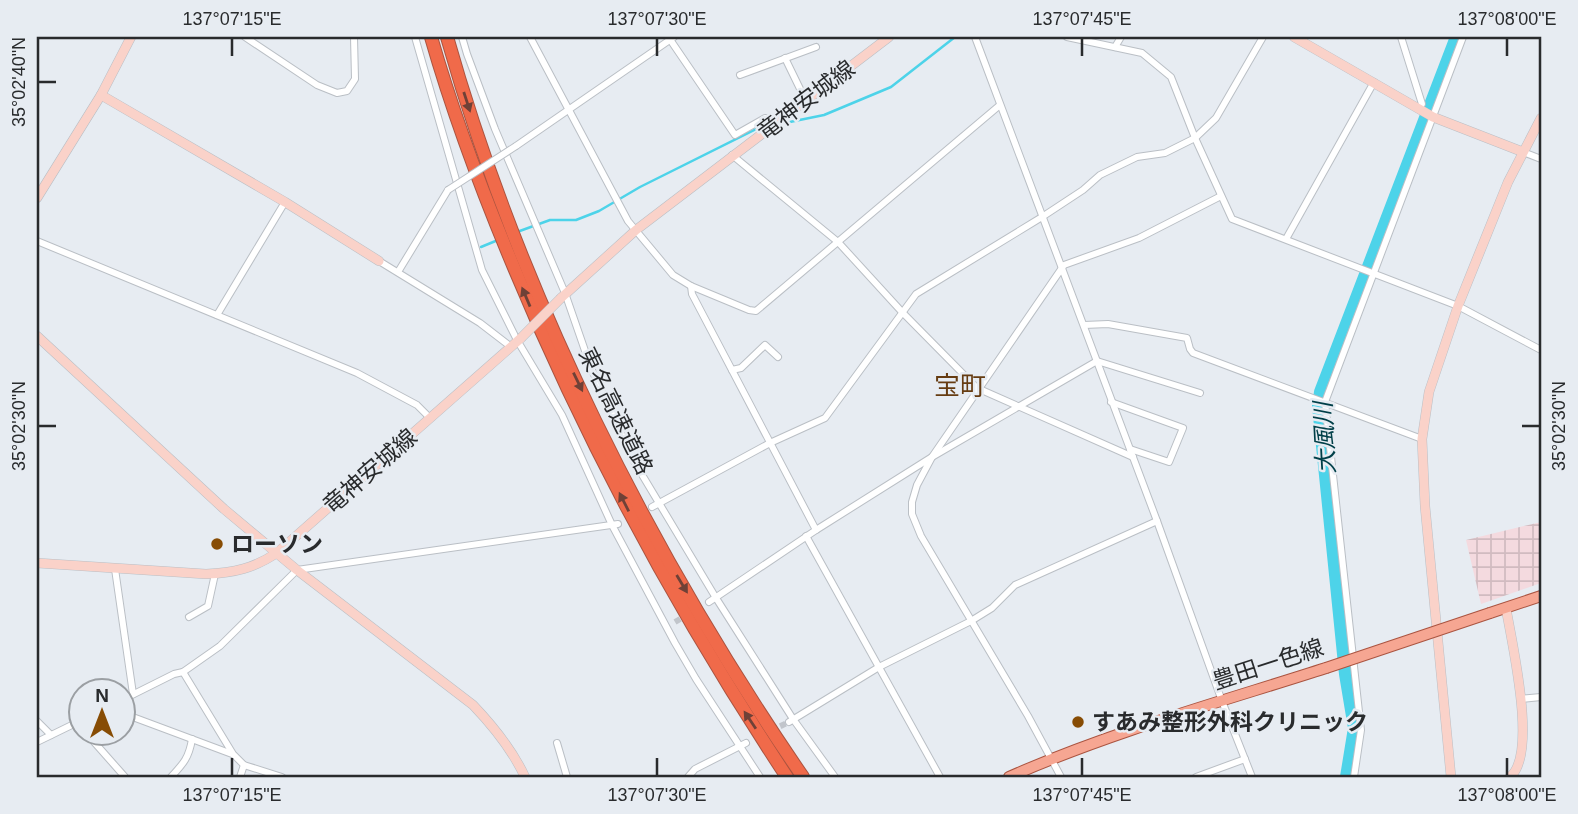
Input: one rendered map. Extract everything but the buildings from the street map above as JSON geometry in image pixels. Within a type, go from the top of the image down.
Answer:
[{"type":"highway","name":"東名高速道路","points":[[431,37],[471,159],[560,375],[663,575],[743,710],[787,777]]},
{"type":"highway","name":"東名高速道路","points":[[447,37],[489,166],[573,373],[674,570],[755,704],[803,777]]},
{"type":"main road","name":"豊田一色線","points":[[1009,777],[1050,759],[1541,596]]},
{"type":"street","points":[[37,198],[101,95],[131,37]]},
{"type":"street","points":[[245,37],[317,85],[337,93],[347,90],[355,79],[354,37]]},
{"type":"street","points":[[415,37],[482,270],[516,341],[562,415],[666,625],[696,679],[760,777]]},
{"type":"street","points":[[462,37],[495,129],[591,368],[635,463],[660,502],[713,600],[791,720],[835,777]]},
{"type":"street","points":[[530,37],[628,221],[673,275],[691,286],[749,310],[757,311],[1000,105]]},
{"type":"street","name":"竜神安城線","points":[[37,563],[229,573],[263,562],[278,552],[430,418],[636,230],[889,37]]},
{"type":"street","points":[[975,37],[1252,777]]},
{"type":"street","points":[[1067,37],[1142,52],[1171,77],[1232,219],[1458,306],[1541,350]]},
{"type":"street","points":[[1115,47],[1121,37]]},
{"type":"street","points":[[652,507],[770,443],[825,418],[916,294],[1042,217],[1083,190],[1100,175],[1137,157],[1165,153],[1195,138],[1216,118],[1263,37]]},
{"type":"street","points":[[1294,37],[1433,117],[1541,159]]},
{"type":"street","points":[[1401,37],[1422,104],[1419,110]]},
{"type":"street","points":[[1354,777],[1361,730],[1325,402],[1463,37]]},
{"type":"street","points":[[398,272],[448,190],[568,111],[670,38],[734,135],[765,118],[780,120]]},
{"type":"street","points":[[740,75],[816,47]]},
{"type":"street","points":[[785,58],[803,95],[808,99]]},
{"type":"street","points":[[1286,239],[1374,82]]},
{"type":"street","points":[[101,95],[285,202],[480,323],[516,341]]},
{"type":"street","points":[[1451,777],[1425,506],[1422,439],[1429,392],[1458,306],[1507,182],[1541,118]]},
{"type":"street","points":[[732,155],[838,242],[977,388],[1133,457]]},
{"type":"street","points":[[1061,777],[1028,716],[921,536],[912,514],[914,494],[932,457],[977,388],[1064,265],[1139,238],[1221,196]]},
{"type":"street","points":[[217,315],[285,202]]},
{"type":"street","points":[[37,241],[376,381],[417,405],[430,418]]},
{"type":"street","points":[[691,286],[692,294],[816,530]]},
{"type":"street","points":[[1084,325],[1108,324],[1187,338],[1194,353],[1422,439]]},
{"type":"street","points":[[37,336],[224,509],[297,570],[472,705],[492,724],[516,757],[525,777]]},
{"type":"street","points":[[732,370],[741,368],[765,345],[778,356]]},
{"type":"street","points":[[713,600],[806,536],[932,457],[1097,361],[1200,393]]},
{"type":"street","points":[[1111,402],[1183,428],[1169,462],[1130,449]]},
{"type":"street","points":[[791,720],[879,667],[971,621],[992,608],[1015,585],[1157,521]]},
{"type":"street","points":[[136,693],[183,672],[220,646],[297,570],[615,524]]},
{"type":"street","points":[[806,536],[940,777]]},
{"type":"street","points":[[115,569],[131,678]]},
{"type":"street","points":[[189,617],[208,606],[215,573]]},
{"type":"street","points":[[1506,608],[1524,726],[1523,755],[1517,770],[1510,777]]},
{"type":"street","points":[[666,625],[675,622]]},
{"type":"street","points":[[183,672],[233,754],[244,765],[282,777]]},
{"type":"street","points":[[1520,699],[1541,697]]},
{"type":"street","points":[[136,718],[233,754]]},
{"type":"street","points":[[37,721],[51,735]]},
{"type":"street","points":[[37,742],[66,728]]},
{"type":"street","points":[[171,777],[183,767],[190,755],[192,739]]},
{"type":"street","points":[[557,743],[567,777]]},
{"type":"street","points":[[688,777],[695,769],[746,743]]},
{"type":"street","points":[[100,748],[125,777]]},
{"type":"street","points":[[1196,777],[1245,759]]},
{"type":"street","points":[[240,777],[244,765]]},
{"type":"shaded area","points":[[1541,522],[1541,583],[1481,604],[1466,540]]},
{"type":"waterway","points":[[780,124],[824,115],[891,87],[955,37]]},
{"type":"waterway","name":"大風川","points":[[1347,777],[1355,728],[1346,674],[1319,406],[1321,392],[1457,37]]},
{"type":"waterway","points":[[517,232],[550,220],[576,220],[599,211],[640,187],[764,125],[770,125]]},
{"type":"waterway","points":[[481,247],[498,240]]},
{"type":"tunnel","points":[[675,622],[687,615]]},
{"type":"tunnel","points":[[772,730],[789,722]]},
{"type":"place","name":"ローソン","points":[[217,544]]},
{"type":"place","name":"すあみ整形外科クリニック","points":[[1078,722]]},
{"type":"district","name":"宝町","points":[[960,386]]}]
